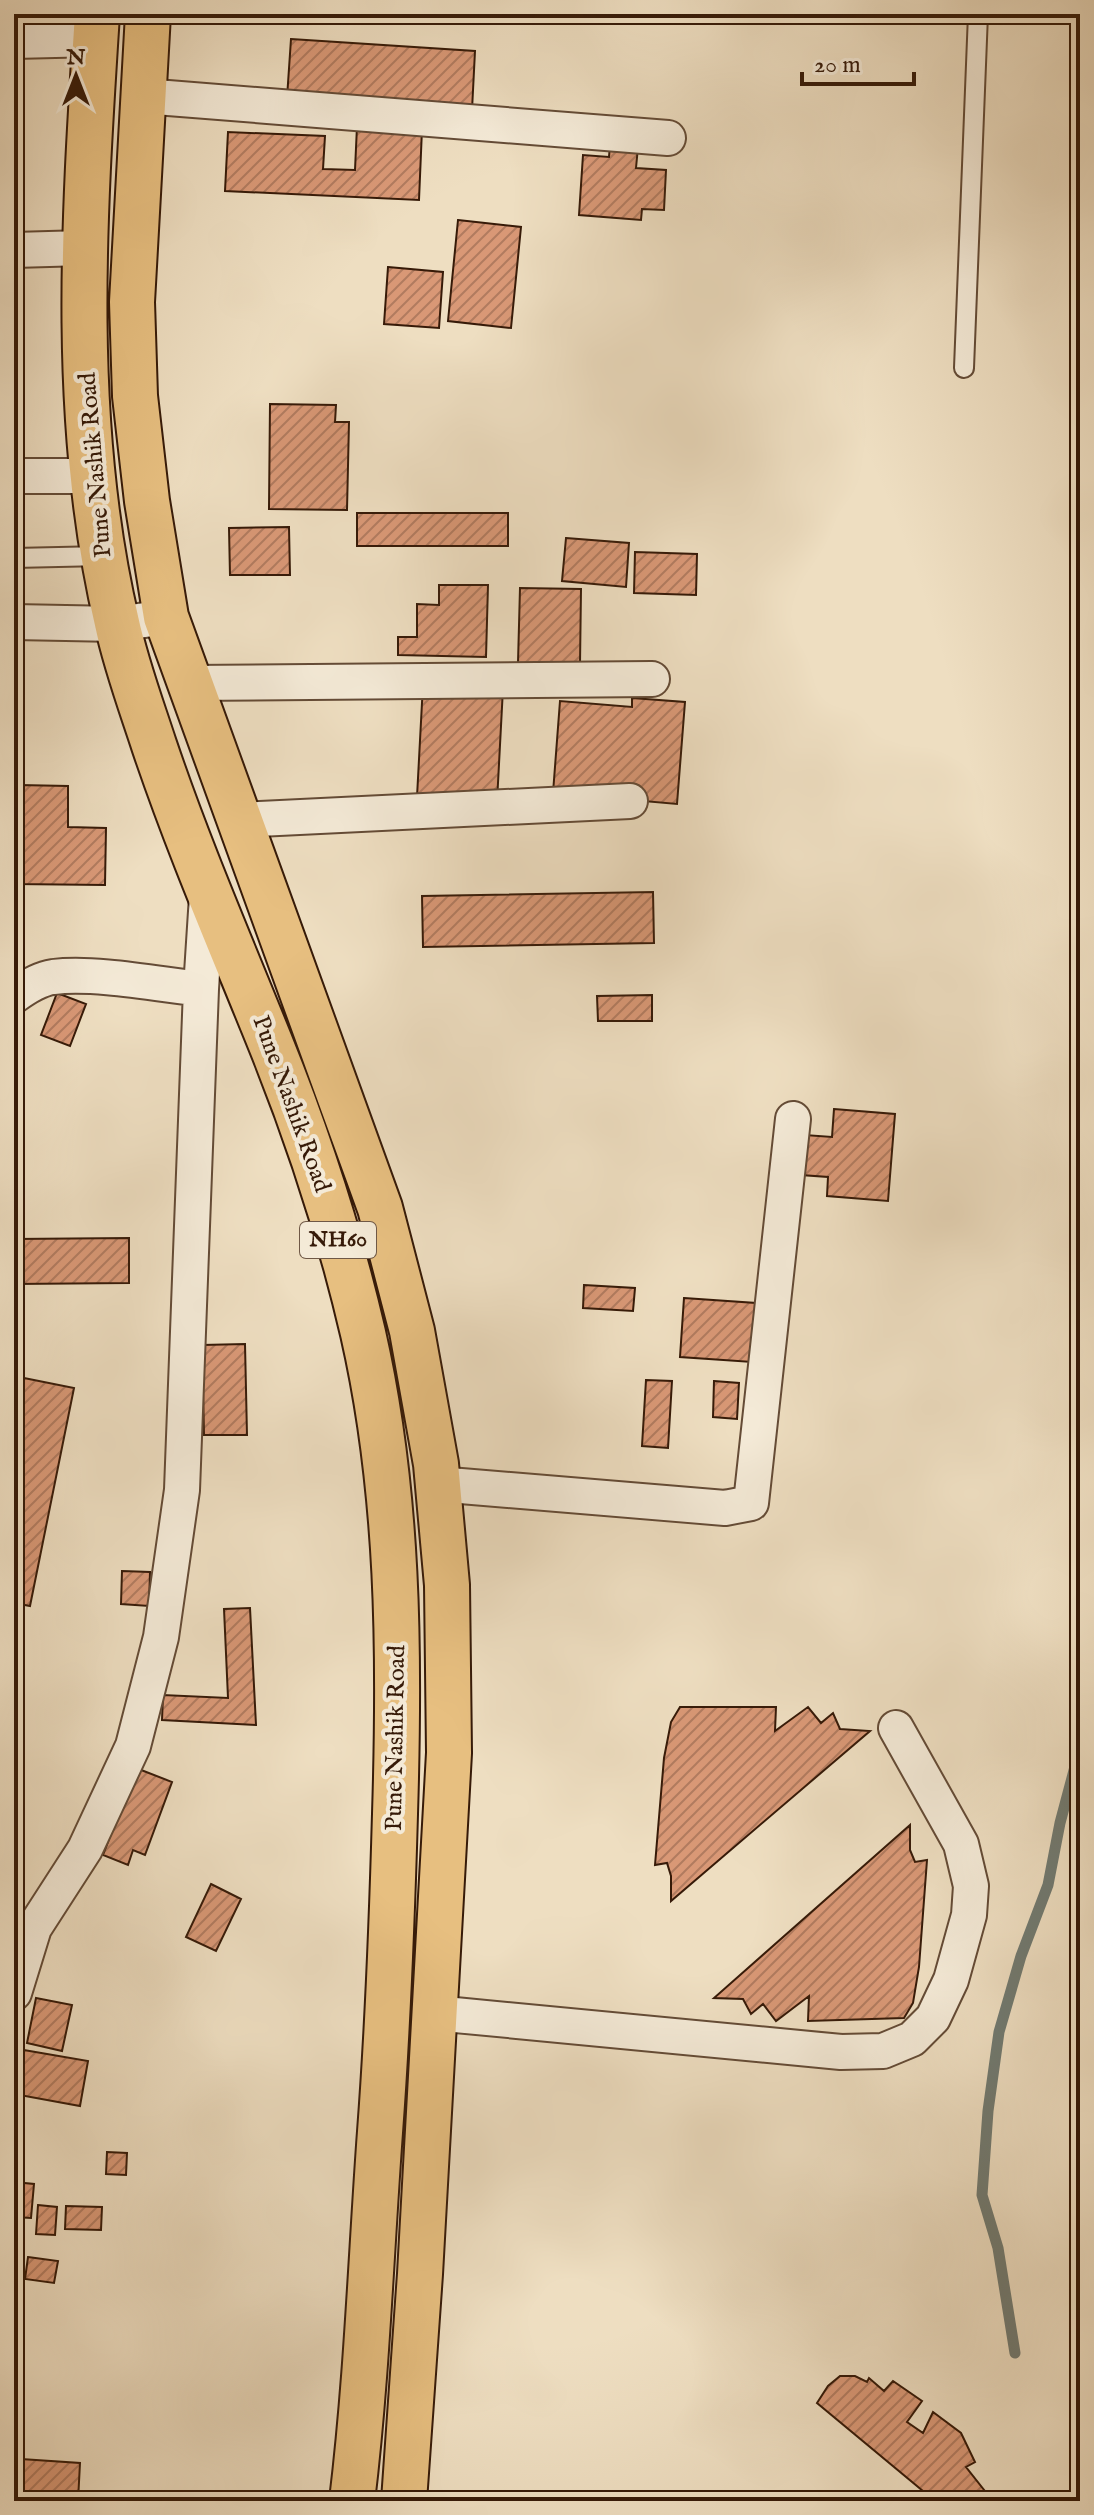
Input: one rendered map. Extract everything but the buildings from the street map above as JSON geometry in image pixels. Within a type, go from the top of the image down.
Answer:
[{"type":"highway","name":"Pune Nashik Road","points":[[148,14],[132,302],[135,396],[147,501],[166,617],[380,1208],[412,1331],[437,1484],[447,1585],[449,1753],[404,2501]]},
{"type":"highway","name":"Pune Nashik Road","points":[[96,27],[84,248],[92,476],[103,556],[117,624],[139,701],[208,893],[273,1049],[320,1178],[368,1360],[380,1419],[394,1541],[397,1740],[390,1990],[369,2319],[352,2501]]},
{"type":"street","points":[[14,41],[96,27]]},
{"type":"street","points":[[143,96],[668,138]]},
{"type":"street","points":[[14,250],[84,248]]},
{"type":"street","points":[[14,476],[92,476]]},
{"type":"street","points":[[14,622],[117,624],[166,617]]},
{"type":"street","points":[[189,683],[652,679]]},
{"type":"street","points":[[238,820],[630,801]]},
{"type":"street","points":[[14,1993],[24,1921],[85,1849],[133,1746],[161,1637],[182,1490],[201,989],[208,893]]},
{"type":"street","points":[[14,996],[51,977],[93,977],[201,989]]},
{"type":"street","points":[[437,1484],[725,1508],[751,1503],[793,1119]]},
{"type":"street","points":[[434,2013],[841,2052],[883,2051],[912,2039],[933,2018],[951,1980],[969,1915],[971,1886],[961,1844],[896,1728]]},
{"type":"lane","points":[[964,368],[978,14]]},
{"type":"lane","points":[[14,558],[103,556]]},
{"type":"waterway","points":[[1015,2353],[998,2248],[982,2195],[988,2111],[999,2032],[1021,1956],[1048,1885],[1060,1823],[1080,1748]]}]
